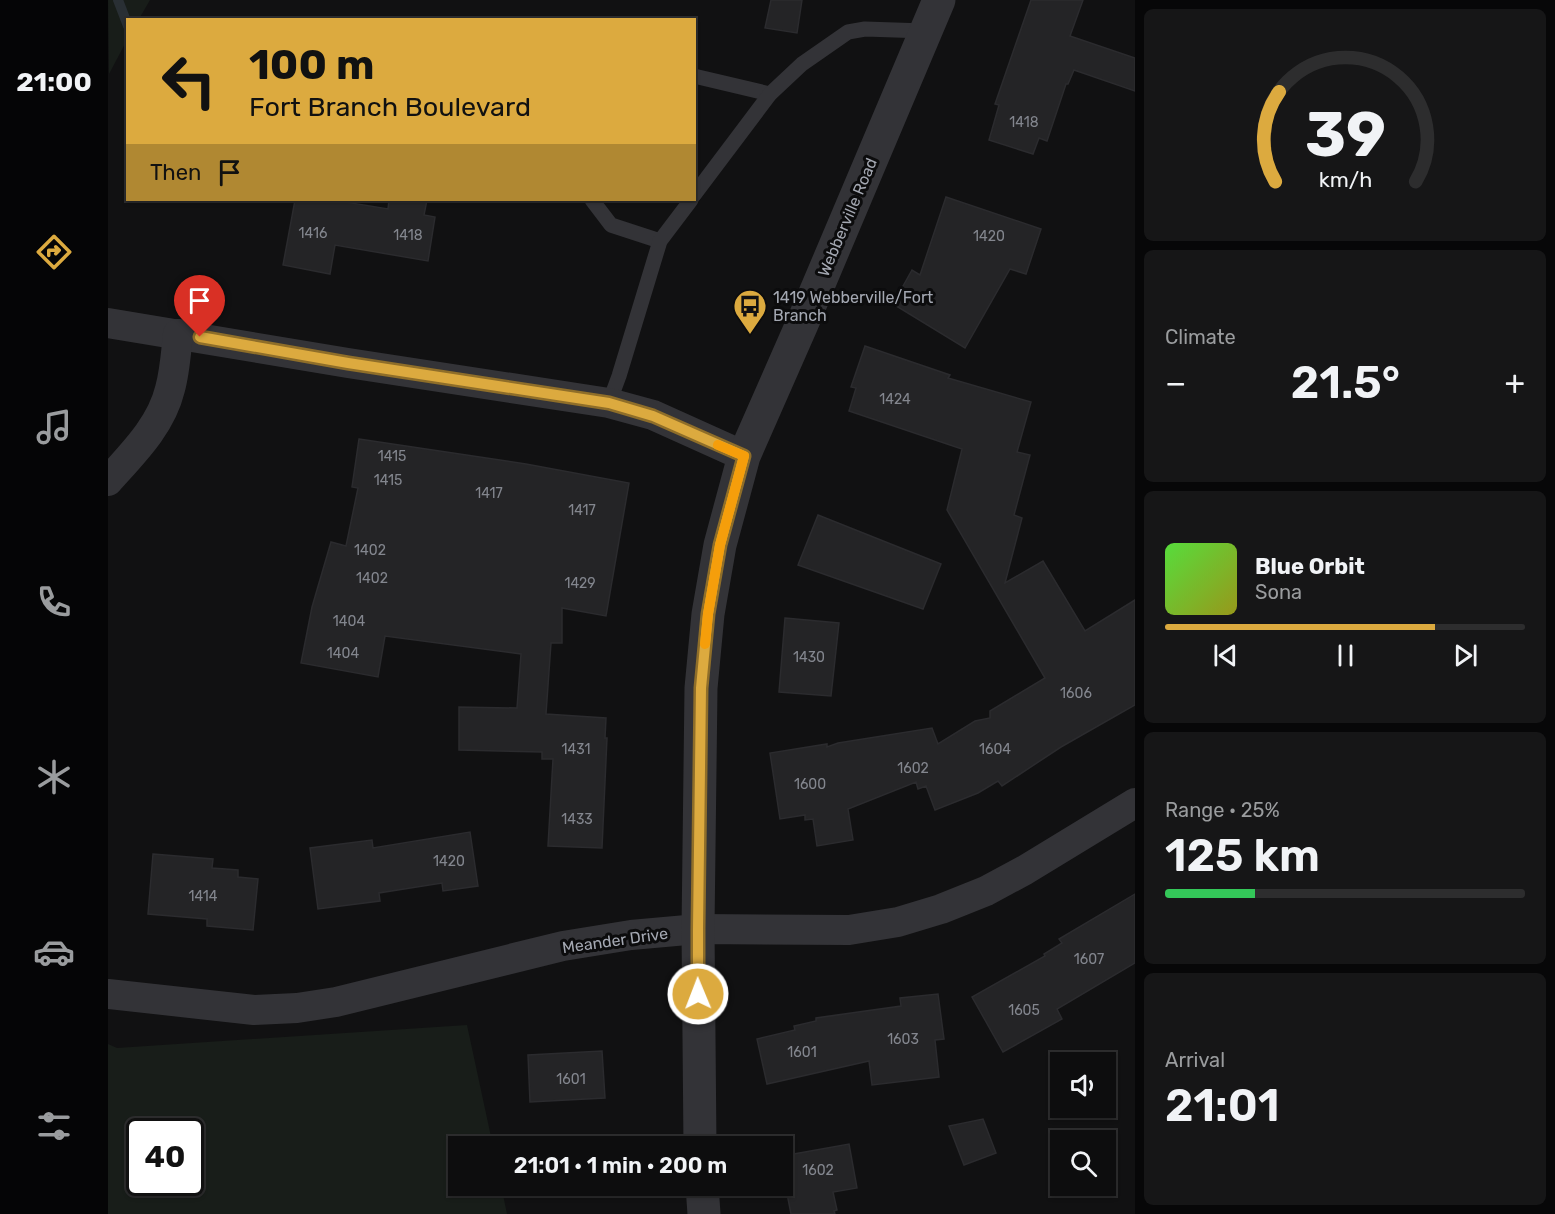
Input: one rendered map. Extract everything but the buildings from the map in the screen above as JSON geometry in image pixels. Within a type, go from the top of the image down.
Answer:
[{"type":"street","name":"Webberville Road","points":[[700,1136],[698,929],[700,700],[708,614],[720,545],[744,456],[807,314],[939,0]]},
{"type":"street","points":[[108,323],[609,403],[653,416],[744,456]]},
{"type":"street","points":[[108,481],[149,434],[163,410],[170,389],[178,334]]},
{"type":"street","name":"Meander Drive","points":[[108,994],[254,1010],[297,1008],[336,1002],[563,946],[631,935],[698,929],[849,930],[898,922],[942,909],[986,891],[1135,803]]},
{"type":"street","points":[[703,1196],[704,1214]]},
{"type":"lane","points":[[696,192],[770,94],[802,64],[848,33],[865,29],[925,31]]},
{"type":"lane","points":[[696,76],[770,94]]},
{"type":"lane","points":[[593,201],[611,225],[660,241]]},
{"type":"lane","points":[[609,403],[660,241],[690,201]]},
{"type":"shaded area","points":[[108,0],[150,0],[140,18],[126,18],[126,42],[109,74]]},
{"type":"shaded area","points":[[467,1025],[491,1136],[448,1136],[448,1196],[503,1196],[507,1214],[108,1214],[108,1044],[117,1048]]},
{"type":"waterway","points":[[118,0],[126,21]]},
{"type":"slow traffic","points":[[705,644],[720,545],[744,456],[718,445]]},
{"type":"place","name":"1419 Webberville/Fort Branch","points":[[750,335]]},
{"type":"route","points":[[200,337],[348,363],[609,403],[653,416],[744,456],[720,545],[708,614],[701,688],[698,994]]}]
